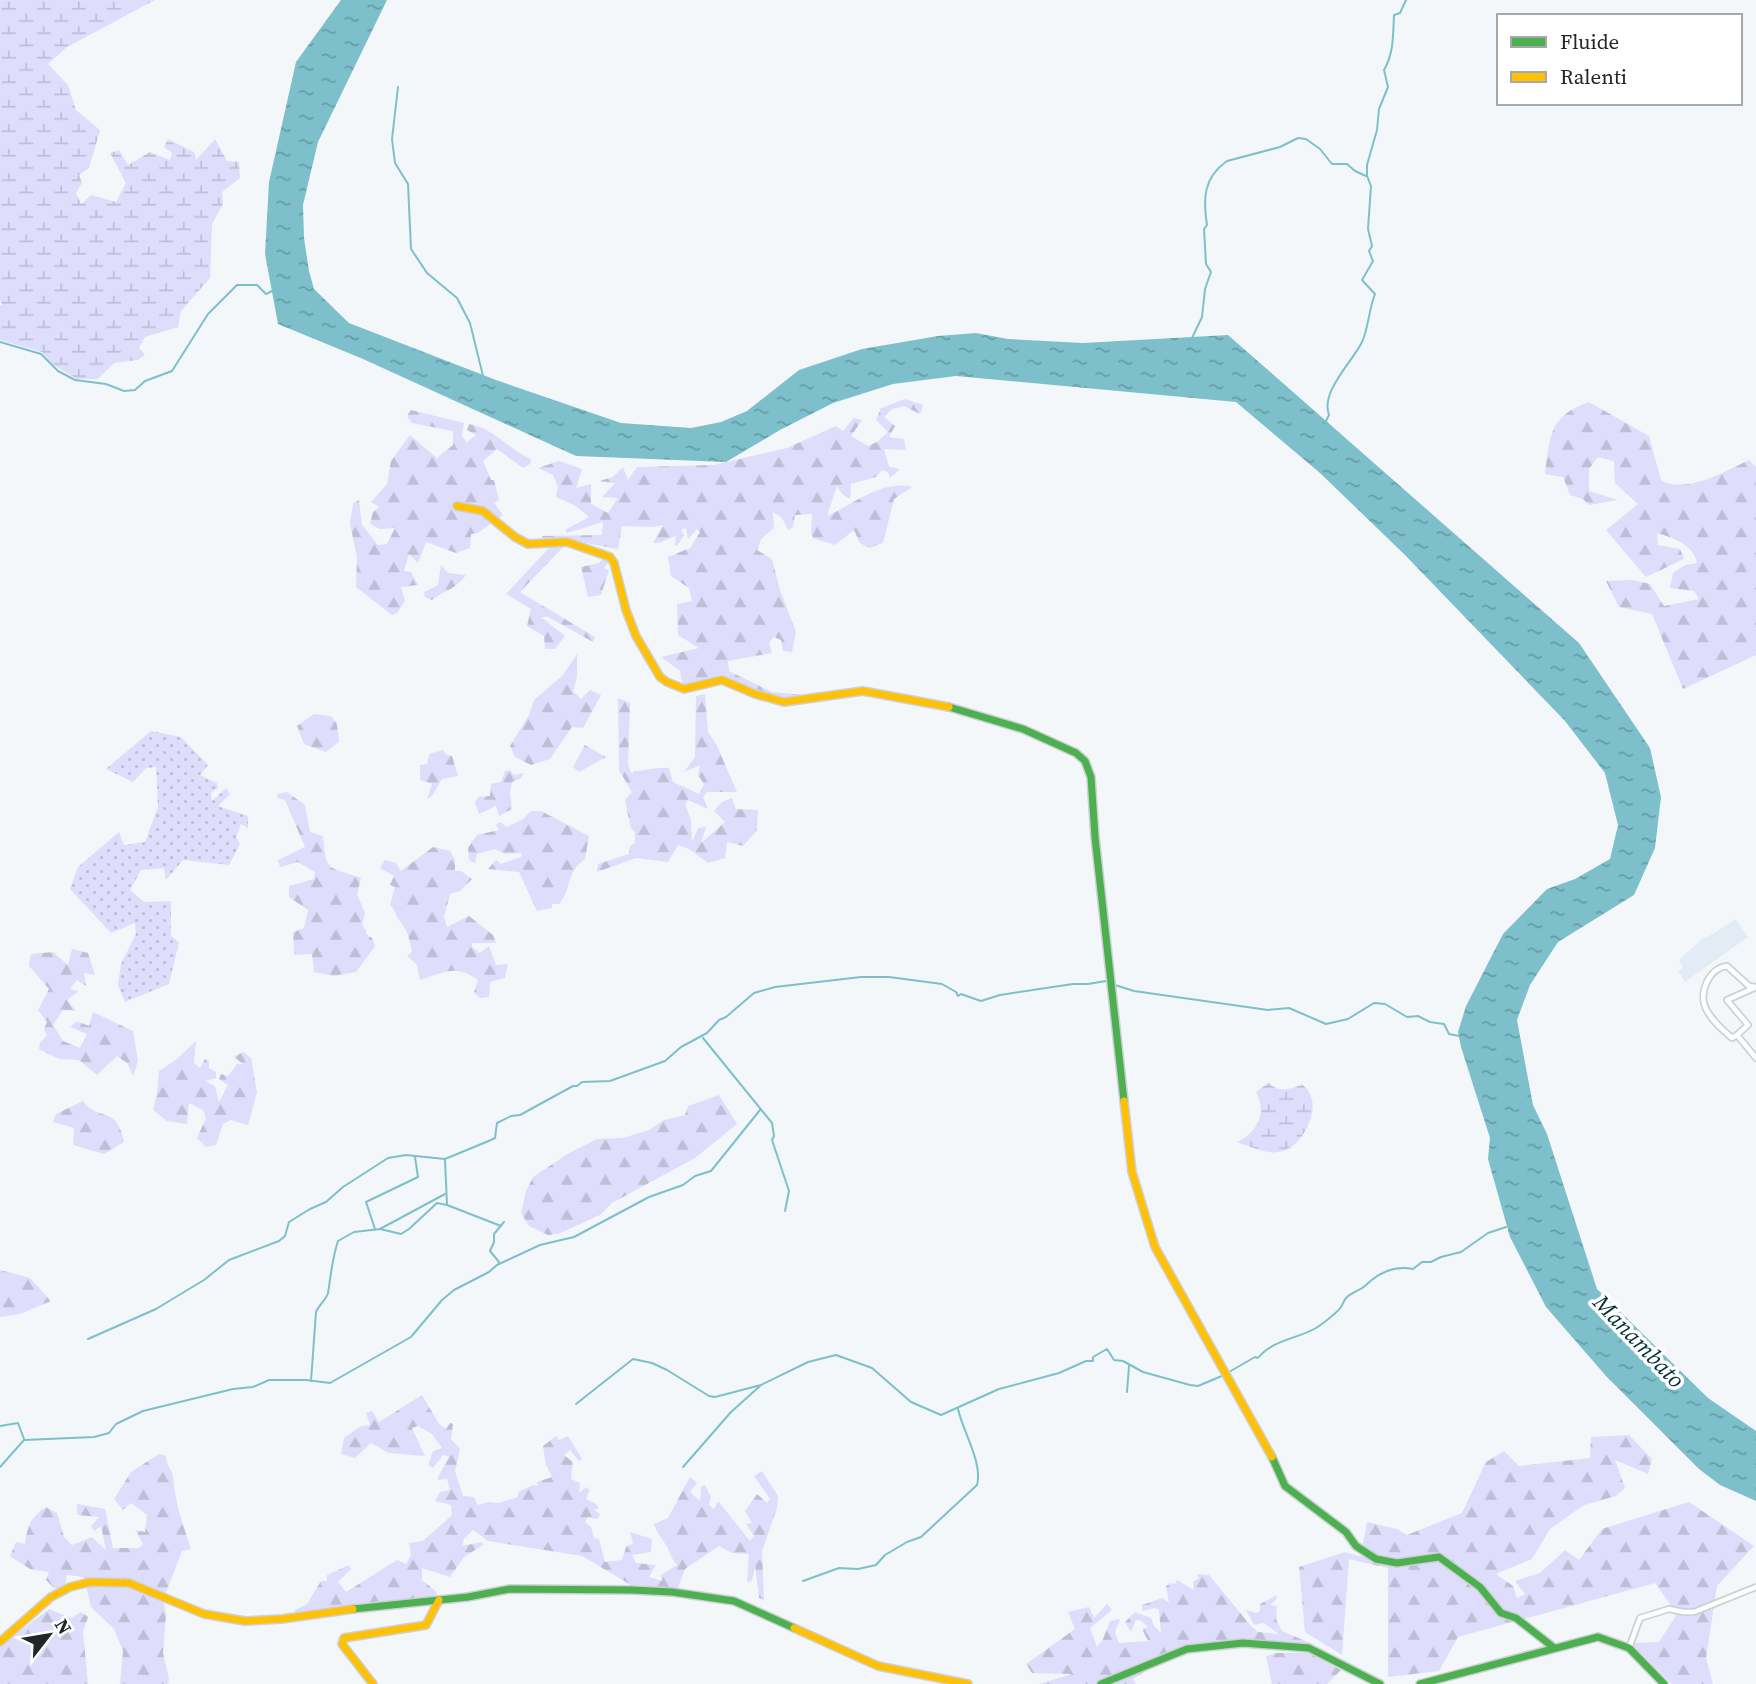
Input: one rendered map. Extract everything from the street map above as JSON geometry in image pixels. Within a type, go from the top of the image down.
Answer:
[{"type":"street","points":[[457,506],[483,511],[528,544],[567,542],[610,557],[640,645],[660,677],[684,689],[722,680],[755,694],[784,702],[863,691],[937,704],[1023,729],[1076,753],[1085,761],[1091,777],[1095,837],[1132,1172],[1155,1247],[1266,1444],[1285,1486],[1346,1532],[1356,1546],[1376,1559],[1397,1563],[1439,1558],[1480,1587],[1501,1613],[1516,1618],[1553,1647]]},
{"type":"street","points":[[1727,966],[1755,988],[1727,1000],[1748,1025],[1737,1035],[1732,1038],[1719,1027],[1704,1007],[1705,989],[1710,975],[1718,967],[1727,966]]},
{"type":"street","points":[[1737,1035],[1756,1058]]},
{"type":"street","points":[[0,1642],[51,1597],[70,1587],[90,1582],[129,1583],[204,1614],[245,1621],[282,1619],[510,1589],[632,1590],[734,1601],[878,1666],[968,1684]]},
{"type":"street","points":[[1629,1648],[1640,1618],[1669,1609],[1695,1612],[1756,1587]]},
{"type":"street","points":[[373,1684],[342,1644],[344,1638],[426,1626],[439,1600]]},
{"type":"street","points":[[1426,1683],[1598,1637],[1629,1648],[1664,1684]]},
{"type":"street","points":[[1101,1684],[1187,1649],[1243,1643],[1309,1648],[1380,1684]]},
{"type":"shaded area","points":[[1736,919],[1748,937],[1685,982],[1678,971],[1683,968],[1679,960],[1705,936],[1706,938]]},
{"type":"green space","points":[[0,0],[155,0],[67,47],[48,64],[68,85],[76,110],[100,130],[89,168],[79,175],[82,183],[76,193],[81,204],[91,195],[116,202],[126,183],[110,153],[119,150],[128,165],[150,152],[170,160],[172,153],[164,147],[168,139],[194,152],[196,160],[215,139],[227,161],[239,162],[240,178],[222,192],[223,204],[212,224],[210,278],[181,311],[178,327],[145,337],[139,348],[145,355],[138,360],[114,363],[98,379],[77,379],[52,364],[42,352],[0,340]]},
{"type":"green space","points":[[905,399],[923,405],[920,414],[904,406],[892,409],[884,417],[895,426],[889,437],[904,439],[906,450],[884,449],[889,467],[900,469],[890,478],[888,472],[882,470],[876,477],[851,484],[850,499],[842,494],[837,486],[827,516],[879,490],[901,485],[912,487],[894,499],[883,543],[869,548],[860,543],[854,530],[835,545],[813,538],[812,514],[795,515],[793,527],[788,530],[782,518],[773,512],[774,528],[761,539],[757,550],[772,559],[796,632],[792,652],[783,651],[781,640],[774,637],[769,642],[772,653],[728,661],[729,671],[772,692],[803,695],[777,705],[752,696],[722,677],[689,686],[682,683],[680,671],[661,657],[699,648],[678,635],[677,604],[692,601],[689,588],[671,576],[668,557],[690,548],[700,532],[697,529],[688,539],[686,528],[681,530],[684,535],[677,546],[676,536],[653,543],[663,525],[622,526],[618,549],[570,540],[520,592],[595,637],[593,642],[548,617],[541,617],[565,636],[555,649],[545,649],[544,636],[527,626],[531,609],[506,594],[549,548],[543,547],[542,536],[602,535],[603,522],[567,533],[565,530],[589,517],[576,506],[556,497],[558,487],[553,475],[538,468],[559,461],[582,469],[576,488],[591,484],[591,504],[608,513],[618,498],[602,497],[615,483],[599,481],[613,477],[623,467],[628,480],[637,467],[714,465],[787,448],[836,426],[843,431],[854,418],[862,420],[851,436],[868,446],[888,432],[876,420],[881,408]]},
{"type":"green space","points":[[1589,402],[1649,436],[1661,480],[1671,484],[1682,485],[1705,480],[1749,460],[1756,467],[1756,655],[1683,689],[1652,614],[1619,607],[1606,581],[1632,580],[1650,584],[1664,606],[1699,599],[1694,591],[1670,588],[1673,573],[1685,565],[1697,563],[1687,546],[1657,533],[1658,545],[1680,549],[1684,559],[1646,577],[1606,530],[1638,504],[1615,483],[1614,461],[1598,457],[1589,469],[1589,491],[1618,500],[1589,505],[1583,499],[1570,495],[1563,477],[1545,474],[1548,448],[1554,429],[1566,414]]},
{"type":"green space","points":[[411,410],[464,423],[462,436],[467,442],[476,435],[467,430],[469,424],[485,429],[531,459],[530,464],[523,468],[497,449],[483,461],[491,480],[494,480],[499,500],[494,503],[503,515],[478,533],[471,534],[470,548],[456,553],[426,542],[418,563],[409,554],[404,571],[411,572],[418,585],[401,587],[405,601],[397,613],[392,615],[356,587],[357,558],[350,523],[353,504],[359,500],[362,525],[378,545],[387,544],[395,528],[380,529],[370,524],[373,512],[379,507],[371,502],[387,484],[391,461],[410,435],[437,458],[453,445],[453,431],[412,423],[407,416]]},
{"type":"green space","points":[[605,556],[610,560],[604,568],[609,570],[601,595],[588,597],[581,567],[599,563]]},
{"type":"green space","points":[[441,565],[448,573],[466,575],[454,587],[432,600],[425,597],[424,592],[438,585]]},
{"type":"green space","points":[[577,654],[577,677],[573,691],[581,699],[590,690],[601,695],[583,728],[572,727],[550,759],[531,765],[515,757],[510,746],[529,715],[534,700],[563,675]]},
{"type":"green space","points":[[705,694],[708,732],[737,792],[707,792],[703,797],[708,809],[688,800],[685,804],[691,820],[692,842],[698,828],[706,827],[701,843],[725,822],[714,811],[722,802],[732,798],[736,809],[758,810],[757,830],[743,846],[727,842],[725,858],[708,863],[689,849],[678,845],[668,862],[636,858],[597,872],[598,864],[629,854],[630,846],[635,843],[635,832],[631,829],[625,800],[632,792],[619,770],[618,698],[630,703],[628,765],[632,774],[634,771],[669,768],[673,782],[699,794],[704,784],[698,775],[700,765],[684,772],[695,757],[696,696]]},
{"type":"green space","points":[[314,714],[331,716],[337,724],[339,742],[326,752],[304,744],[297,726]]},
{"type":"green space","points":[[151,731],[181,737],[208,765],[200,775],[217,783],[218,788],[211,793],[212,801],[226,788],[230,794],[218,806],[248,816],[248,828],[241,824],[236,837],[240,844],[229,865],[183,860],[166,880],[164,868],[141,870],[130,890],[144,902],[171,901],[171,936],[179,942],[169,984],[125,1002],[118,985],[121,964],[136,934],[135,923],[111,933],[70,889],[78,867],[119,832],[124,845],[145,842],[158,807],[156,767],[146,768],[133,782],[106,769]]},
{"type":"green space","points":[[585,745],[606,757],[579,772],[573,767]]},
{"type":"green space","points":[[443,750],[445,754],[452,756],[458,776],[442,779],[432,796],[427,799],[432,784],[420,780],[420,765],[427,764],[429,754]]},
{"type":"green space","points":[[510,770],[514,775],[524,773],[521,778],[512,782],[512,809],[499,816],[496,806],[479,814],[475,803],[478,797],[490,796],[491,784],[501,782],[505,771]]},
{"type":"green space","points":[[287,792],[305,805],[310,832],[323,836],[326,856],[331,866],[361,878],[357,894],[365,913],[362,925],[375,946],[356,972],[334,976],[314,972],[312,954],[294,955],[293,932],[304,928],[308,910],[289,897],[289,886],[314,879],[315,872],[298,862],[280,867],[278,860],[305,847],[285,800],[278,798],[277,794]]},
{"type":"green space","points":[[531,811],[541,811],[589,836],[585,859],[574,870],[559,904],[552,904],[552,908],[537,911],[519,872],[488,869],[496,860],[501,864],[521,857],[522,853],[505,854],[495,849],[477,854],[475,863],[469,860],[468,848],[477,835],[499,830],[496,825],[500,822],[507,827],[522,820]]},
{"type":"green space","points":[[433,847],[450,851],[455,859],[455,871],[461,871],[472,879],[460,891],[450,894],[444,917],[447,927],[469,916],[493,935],[496,943],[472,943],[472,947],[480,953],[489,946],[496,965],[508,964],[505,978],[490,982],[489,997],[480,998],[474,992],[478,980],[463,972],[443,972],[420,980],[417,965],[407,956],[412,952],[408,934],[390,905],[395,887],[390,885],[394,876],[380,868],[385,860],[396,863],[401,871]]},
{"type":"green space","points":[[72,949],[88,953],[95,975],[84,973],[86,986],[77,980],[70,989],[79,991],[67,1000],[76,1011],[63,1010],[53,1025],[63,1041],[80,1048],[87,1034],[70,1027],[77,1021],[89,1026],[93,1012],[133,1031],[138,1061],[133,1076],[127,1063],[117,1056],[97,1075],[79,1060],[59,1059],[39,1049],[40,1043],[47,1035],[44,1029],[47,1022],[38,1010],[49,989],[29,966],[31,954],[53,952],[68,965]]},
{"type":"green space","points":[[196,1041],[194,1063],[200,1068],[205,1059],[209,1061],[209,1068],[216,1072],[216,1078],[205,1081],[215,1086],[219,1102],[228,1085],[219,1079],[221,1074],[228,1076],[237,1064],[243,1064],[234,1057],[243,1052],[251,1058],[257,1092],[248,1125],[231,1120],[223,1124],[216,1145],[206,1147],[197,1138],[206,1118],[203,1110],[189,1103],[187,1124],[167,1121],[153,1110],[159,1071]]},
{"type":"green space","points":[[1268,1083],[1285,1090],[1302,1084],[1312,1099],[1313,1108],[1304,1133],[1293,1146],[1280,1152],[1261,1150],[1237,1142],[1255,1127],[1261,1107],[1256,1092]]},
{"type":"green space","points":[[719,1095],[737,1124],[695,1158],[612,1203],[600,1215],[558,1234],[548,1235],[529,1226],[521,1213],[526,1191],[533,1177],[569,1153],[597,1139],[623,1138],[649,1130],[664,1120],[685,1115],[688,1106]]},
{"type":"green space","points":[[83,1101],[94,1111],[112,1118],[117,1123],[124,1142],[104,1154],[73,1145],[74,1128],[53,1122],[56,1114]]},
{"type":"green space","points":[[0,1270],[30,1278],[51,1301],[20,1314],[0,1317]]},
{"type":"green space","points":[[422,1395],[439,1424],[446,1429],[450,1423],[453,1424],[451,1439],[460,1449],[455,1471],[463,1496],[474,1497],[478,1505],[499,1503],[518,1497],[518,1492],[533,1485],[538,1486],[537,1482],[552,1477],[546,1465],[543,1446],[556,1436],[559,1440],[568,1436],[582,1459],[579,1461],[570,1450],[564,1455],[573,1462],[571,1479],[580,1483],[579,1493],[586,1487],[590,1490],[586,1499],[599,1508],[594,1510],[600,1514],[598,1519],[588,1517],[585,1522],[591,1527],[594,1538],[599,1539],[605,1562],[622,1560],[626,1547],[633,1543],[630,1532],[652,1539],[651,1552],[632,1555],[636,1563],[656,1565],[649,1577],[662,1581],[661,1575],[677,1565],[654,1524],[668,1518],[690,1477],[697,1483],[690,1492],[700,1501],[701,1487],[705,1485],[711,1497],[709,1505],[714,1509],[718,1501],[750,1541],[754,1536],[746,1524],[752,1523],[745,1511],[757,1494],[767,1503],[770,1499],[754,1476],[762,1471],[778,1496],[777,1508],[762,1551],[764,1600],[759,1598],[755,1565],[752,1581],[747,1582],[749,1554],[732,1553],[719,1546],[685,1569],[678,1588],[631,1585],[582,1556],[488,1541],[473,1530],[464,1539],[462,1546],[482,1542],[483,1545],[464,1557],[450,1577],[422,1568],[422,1580],[437,1592],[436,1599],[295,1613],[295,1610],[307,1604],[321,1581],[327,1581],[327,1575],[349,1565],[351,1569],[338,1582],[346,1592],[397,1560],[406,1564],[411,1555],[409,1543],[423,1541],[452,1515],[451,1505],[435,1501],[440,1492],[450,1490],[447,1479],[438,1480],[449,1457],[443,1455],[433,1468],[428,1465],[433,1451],[442,1448],[432,1434],[418,1426],[412,1428],[425,1456],[389,1453],[371,1443],[355,1458],[341,1454],[344,1438],[361,1426],[370,1425],[366,1413],[372,1411],[379,1422]]},
{"type":"green space","points":[[1629,1435],[1652,1459],[1648,1474],[1615,1460],[1625,1488],[1616,1496],[1584,1505],[1550,1529],[1532,1559],[1496,1574],[1513,1586],[1517,1598],[1525,1594],[1515,1581],[1540,1573],[1565,1550],[1579,1560],[1602,1529],[1689,1502],[1754,1546],[1717,1586],[1706,1658],[1713,1684],[1672,1684],[1631,1643],[1659,1642],[1677,1614],[1655,1583],[1458,1637],[1439,1671],[1388,1677],[1388,1568],[1349,1559],[1342,1655],[1305,1632],[1299,1567],[1345,1552],[1377,1561],[1363,1544],[1367,1522],[1397,1529],[1407,1535],[1462,1513],[1486,1462],[1504,1451],[1519,1466],[1590,1458],[1591,1437]]},
{"type":"green space","points":[[159,1454],[166,1456],[191,1549],[182,1551],[163,1600],[166,1614],[163,1653],[169,1679],[168,1684],[120,1684],[123,1651],[114,1629],[91,1607],[84,1577],[67,1575],[64,1589],[54,1588],[46,1580],[49,1572],[30,1569],[10,1556],[16,1542],[25,1544],[31,1522],[46,1507],[57,1513],[64,1537],[72,1545],[92,1537],[106,1550],[101,1526],[94,1531],[91,1526],[99,1517],[77,1515],[77,1504],[105,1509],[113,1548],[139,1548],[143,1544],[135,1530],[145,1532],[147,1515],[131,1503],[123,1510],[114,1499],[131,1472]]},
{"type":"green space","points":[[1197,1574],[1209,1575],[1258,1632],[1279,1634],[1264,1623],[1254,1625],[1246,1610],[1257,1613],[1260,1611],[1260,1604],[1277,1595],[1270,1605],[1277,1606],[1276,1619],[1282,1631],[1315,1645],[1252,1641],[1192,1646],[1151,1658],[1147,1670],[1133,1679],[1136,1684],[1039,1684],[1072,1674],[1032,1673],[1026,1664],[1075,1629],[1068,1612],[1089,1607],[1094,1618],[1107,1604],[1112,1610],[1090,1628],[1097,1647],[1110,1621],[1120,1619],[1115,1632],[1119,1643],[1148,1641],[1142,1629],[1148,1627],[1141,1621],[1136,1620],[1131,1632],[1125,1622],[1135,1612],[1151,1618],[1161,1633],[1159,1610],[1155,1608],[1142,1611],[1142,1605],[1162,1598],[1169,1603],[1166,1586],[1175,1584],[1177,1580],[1194,1590],[1193,1582],[1199,1578]]},
{"type":"green space","points":[[49,1609],[71,1618],[81,1612],[88,1617],[83,1632],[88,1684],[0,1684],[0,1647]]},
{"type":"green space","points":[[1276,1653],[1308,1653],[1341,1670],[1327,1684],[1272,1684],[1266,1656]]},
{"type":"water","name":"Manambato","points":[[341,0],[387,0],[318,142],[303,205],[304,238],[314,289],[349,323],[496,380],[621,423],[691,428],[721,422],[747,411],[799,370],[862,349],[938,336],[976,333],[1008,339],[1083,343],[1228,335],[1579,643],[1650,748],[1661,797],[1655,848],[1634,895],[1558,942],[1530,985],[1517,1020],[1533,1105],[1547,1134],[1597,1289],[1708,1398],[1756,1431],[1756,1501],[1720,1485],[1699,1469],[1606,1376],[1546,1307],[1510,1237],[1488,1159],[1490,1138],[1458,1032],[1466,1006],[1503,934],[1547,889],[1575,879],[1610,859],[1618,825],[1605,773],[1565,721],[1405,555],[1320,473],[1236,402],[956,376],[893,384],[833,403],[726,462],[576,456],[363,359],[278,324],[265,254],[269,182],[296,62]]},
{"type":"waterway","points":[[1325,423],[1329,415],[1329,397],[1362,342],[1375,294],[1362,280],[1373,261],[1369,251],[1372,246],[1368,229],[1371,186],[1367,165],[1377,130],[1379,109],[1388,87],[1384,70],[1391,50],[1394,15],[1400,13],[1406,0]]},
{"type":"waterway","points":[[398,87],[392,139],[395,163],[408,184],[411,249],[427,273],[457,298],[470,323],[483,376]]},
{"type":"waterway","points":[[1192,338],[1202,317],[1205,289],[1211,272],[1206,264],[1206,190],[1219,168],[1227,161],[1280,147],[1298,138],[1306,139],[1320,149],[1332,164],[1347,164],[1366,176]]},
{"type":"waterway","points":[[0,342],[41,354],[58,371],[75,380],[106,384],[124,391],[135,390],[145,381],[172,371],[208,314],[237,285],[257,285],[266,294],[272,291]]},
{"type":"waterway","points":[[88,1339],[156,1309],[204,1280],[229,1260],[279,1241],[285,1236],[289,1222],[326,1202],[343,1187],[388,1158],[406,1155],[445,1159],[491,1140],[495,1138],[497,1123],[520,1115],[573,1086],[582,1082],[610,1081],[665,1061],[681,1047],[707,1033],[719,1020],[754,993],[775,987],[861,977],[889,977],[942,984],[958,996],[961,994],[981,1001],[1000,995],[1073,984],[1106,981],[1110,983]]},
{"type":"waterway","points":[[1115,985],[1134,991],[1268,1010],[1289,1008],[1326,1024],[1348,1019],[1374,1003],[1385,1004],[1407,1017],[1418,1016],[1430,1022],[1444,1024],[1449,1034],[1459,1036]]},
{"type":"waterway","points":[[703,1038],[772,1123],[772,1140],[789,1191],[785,1211]]},
{"type":"waterway","points":[[0,1467],[24,1440],[94,1437],[109,1433],[116,1424],[143,1411],[233,1389],[253,1387],[269,1380],[330,1383],[411,1337],[442,1300],[497,1265],[540,1245],[574,1237],[649,1197],[711,1171],[760,1110]]},
{"type":"waterway","points":[[375,1229],[366,1202],[418,1177],[415,1157]]},
{"type":"waterway","points":[[311,1381],[316,1312],[328,1293],[338,1241],[354,1232],[380,1229],[401,1234],[437,1203],[447,1205],[445,1160]]},
{"type":"waterway","points":[[380,1229],[445,1194]]},
{"type":"waterway","points":[[447,1205],[501,1226]]},
{"type":"waterway","points":[[499,1262],[490,1251],[494,1234],[504,1222]]},
{"type":"waterway","points":[[1229,1372],[1255,1357],[1258,1358],[1277,1343],[1316,1328],[1337,1312],[1348,1296],[1375,1277],[1392,1269],[1413,1269],[1422,1262],[1431,1262],[1461,1252],[1488,1233],[1506,1227]]},
{"type":"waterway","points":[[576,1404],[633,1359],[652,1363],[715,1397],[761,1385],[808,1362],[836,1355],[872,1368],[911,1402],[941,1415],[999,1389],[1093,1361],[1093,1357],[1107,1349],[1114,1360],[1123,1361],[1143,1372],[1190,1385],[1198,1386],[1224,1375]]},
{"type":"waterway","points":[[1127,1392],[1129,1366]]},
{"type":"waterway","points":[[683,1467],[731,1412],[760,1386]]},
{"type":"waterway","points":[[803,1581],[839,1568],[858,1569],[876,1565],[885,1555],[921,1537],[977,1485],[975,1457],[958,1409]]},
{"type":"waterway","points":[[0,1426],[18,1423],[24,1439]]},
{"type":"traffic: fast","points":[[949,707],[1023,729],[1076,753],[1085,761],[1091,777],[1095,837],[1124,1101]]},
{"type":"traffic: fast","points":[[1272,1457],[1285,1486],[1346,1532],[1356,1546],[1376,1559],[1397,1563],[1439,1557],[1480,1587],[1501,1613],[1516,1618],[1553,1647]]},
{"type":"traffic: fast","points":[[353,1609],[468,1597],[510,1589],[632,1590],[672,1592],[734,1601],[794,1628]]},
{"type":"traffic: fast","points":[[1420,1684],[1598,1637],[1629,1648],[1664,1684]]},
{"type":"traffic: fast","points":[[1101,1684],[1187,1649],[1243,1643],[1309,1648],[1380,1684]]},
{"type":"traffic: slow","points":[[457,506],[483,511],[528,544],[567,542],[610,557],[636,636],[660,677],[684,689],[722,680],[755,694],[784,702],[863,691],[949,707]]},
{"type":"traffic: slow","points":[[1124,1101],[1132,1172],[1155,1247],[1272,1457]]},
{"type":"traffic: slow","points":[[0,1642],[51,1597],[70,1587],[90,1582],[129,1583],[204,1614],[245,1621],[353,1609]]},
{"type":"traffic: slow","points":[[373,1684],[342,1644],[344,1638],[426,1625],[439,1600]]},
{"type":"traffic: slow","points":[[794,1628],[878,1666],[968,1684]]}]
